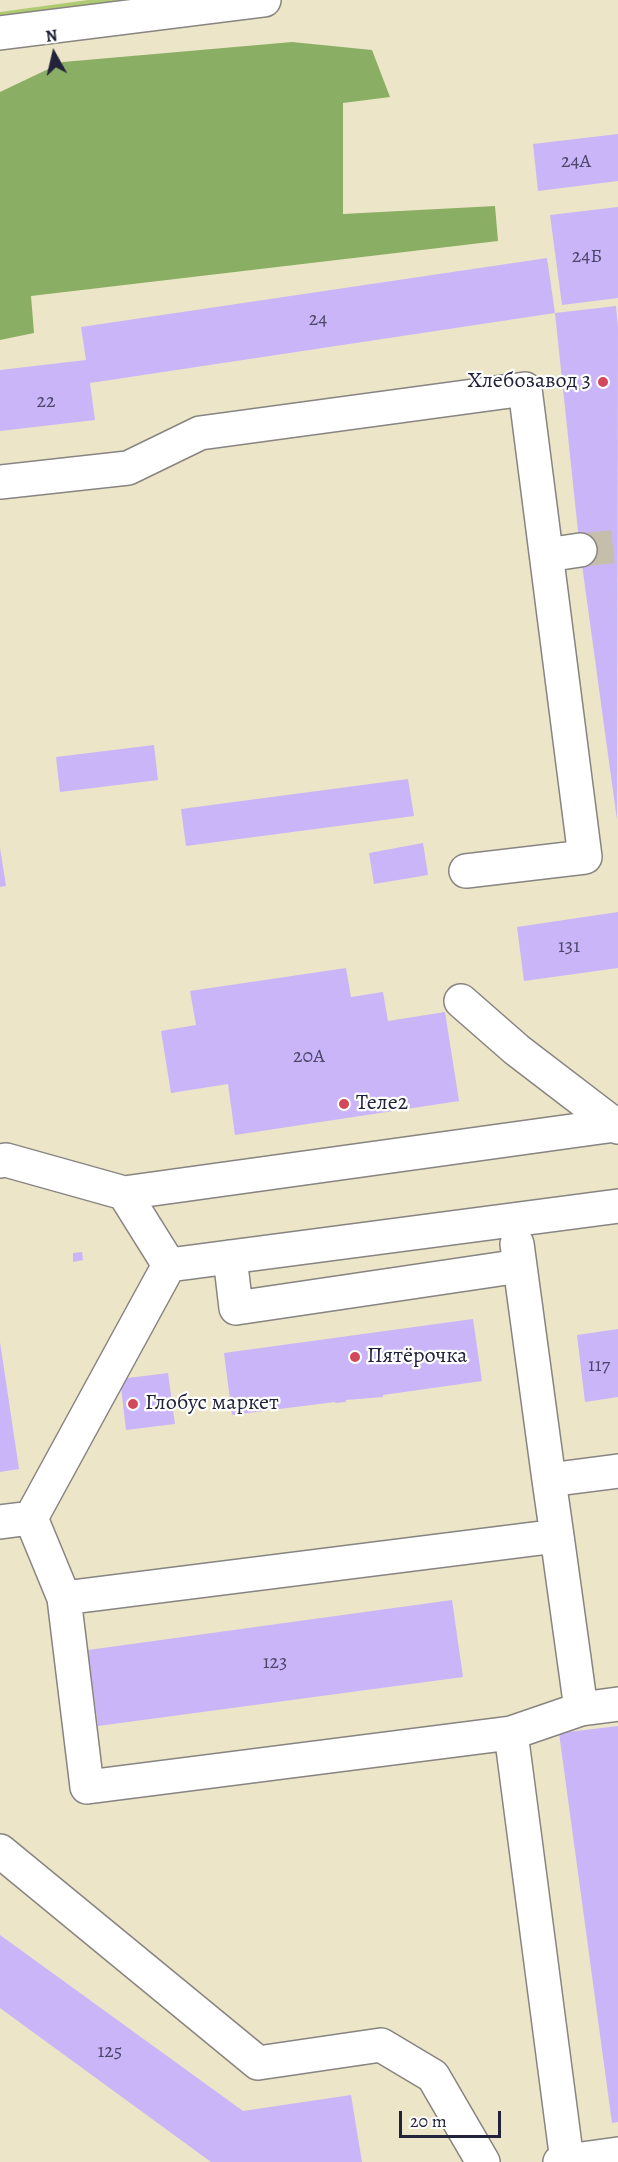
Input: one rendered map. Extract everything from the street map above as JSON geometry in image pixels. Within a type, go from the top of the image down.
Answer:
[{"type":"street","points":[[0,33],[159,6],[264,0]]},
{"type":"street","points":[[0,482],[128,468],[200,433],[525,389],[585,857],[466,871]]},
{"type":"street","points":[[547,555],[580,550]]},
{"type":"street","points":[[460,1001],[517,1050],[616,1126]]},
{"type":"street","points":[[0,1161],[6,1160],[124,1193],[616,1126]]},
{"type":"street","points":[[124,1193],[169,1265]]},
{"type":"street","points":[[169,1265],[618,1206]]},
{"type":"street","points":[[514,1220],[581,1709]]},
{"type":"street","points":[[230,1257],[236,1308],[520,1266]]},
{"type":"street","points":[[169,1265],[16,1520],[64,1598],[87,1787],[511,1733],[581,1709],[618,1704]]},
{"type":"street","points":[[549,1480],[618,1471]]},
{"type":"street","points":[[64,1598],[557,1536]]},
{"type":"street","points":[[511,1733],[564,2162],[618,2154]]},
{"type":"street","points":[[0,1851],[258,2062],[381,2045],[433,2076],[483,2162]]},
{"type":"green space","points":[[88,0],[171,0],[0,23],[0,12]]},
{"type":"green space","points":[[292,42],[372,50],[390,97],[343,103],[343,214],[495,206],[498,241],[31,296],[34,333],[0,340],[0,92],[63,62]]},
{"type":"building","points":[[618,134],[618,181],[538,191],[533,144]]},
{"type":"building","points":[[618,207],[618,298],[562,305],[550,215]]},
{"type":"building","points":[[547,258],[555,313],[90,383],[95,420],[0,431],[0,370],[86,360],[81,327]]},
{"type":"building","points":[[616,306],[618,328],[617,820],[580,550],[555,313]]},
{"type":"building","points":[[154,745],[158,780],[60,792],[56,757]]},
{"type":"building","points":[[408,779],[414,816],[186,846],[181,809]]},
{"type":"building","points":[[423,843],[428,875],[374,884],[369,853]]},
{"type":"building","points":[[0,848],[6,886],[0,887]]},
{"type":"building","points":[[618,912],[618,968],[524,981],[517,927]]},
{"type":"building","points":[[346,968],[351,997],[383,992],[388,1021],[445,1012],[459,1101],[235,1135],[228,1084],[171,1093],[161,1031],[196,1025],[190,991]]},
{"type":"building","points":[[82,1252],[83,1260],[73,1262],[73,1253]]},
{"type":"building","points":[[473,1319],[482,1381],[383,1395],[383,1397],[232,1415],[224,1353]]},
{"type":"building","points":[[618,1329],[618,1397],[585,1402],[577,1335]]},
{"type":"building","points":[[0,1342],[19,1469],[0,1472]]},
{"type":"building","points":[[168,1373],[175,1424],[126,1430],[120,1379]]},
{"type":"building","points":[[452,1600],[463,1677],[98,1726],[88,1650]]},
{"type":"building","points":[[618,1726],[618,2122],[612,2123],[559,1733]]},
{"type":"building","points":[[0,1935],[243,2111],[351,2095],[362,2162],[211,2162],[0,2008]]},
{"type":"tunnel","points":[[580,550],[618,546]]},
{"type":"place","name":"Хлебозавод 3","points":[[603,382]]},
{"type":"place","name":"Теле2","points":[[344,1104]]},
{"type":"place","name":"Пятёрочка","points":[[355,1357]]},
{"type":"place","name":"Глобус маркет","points":[[133,1404]]}]
